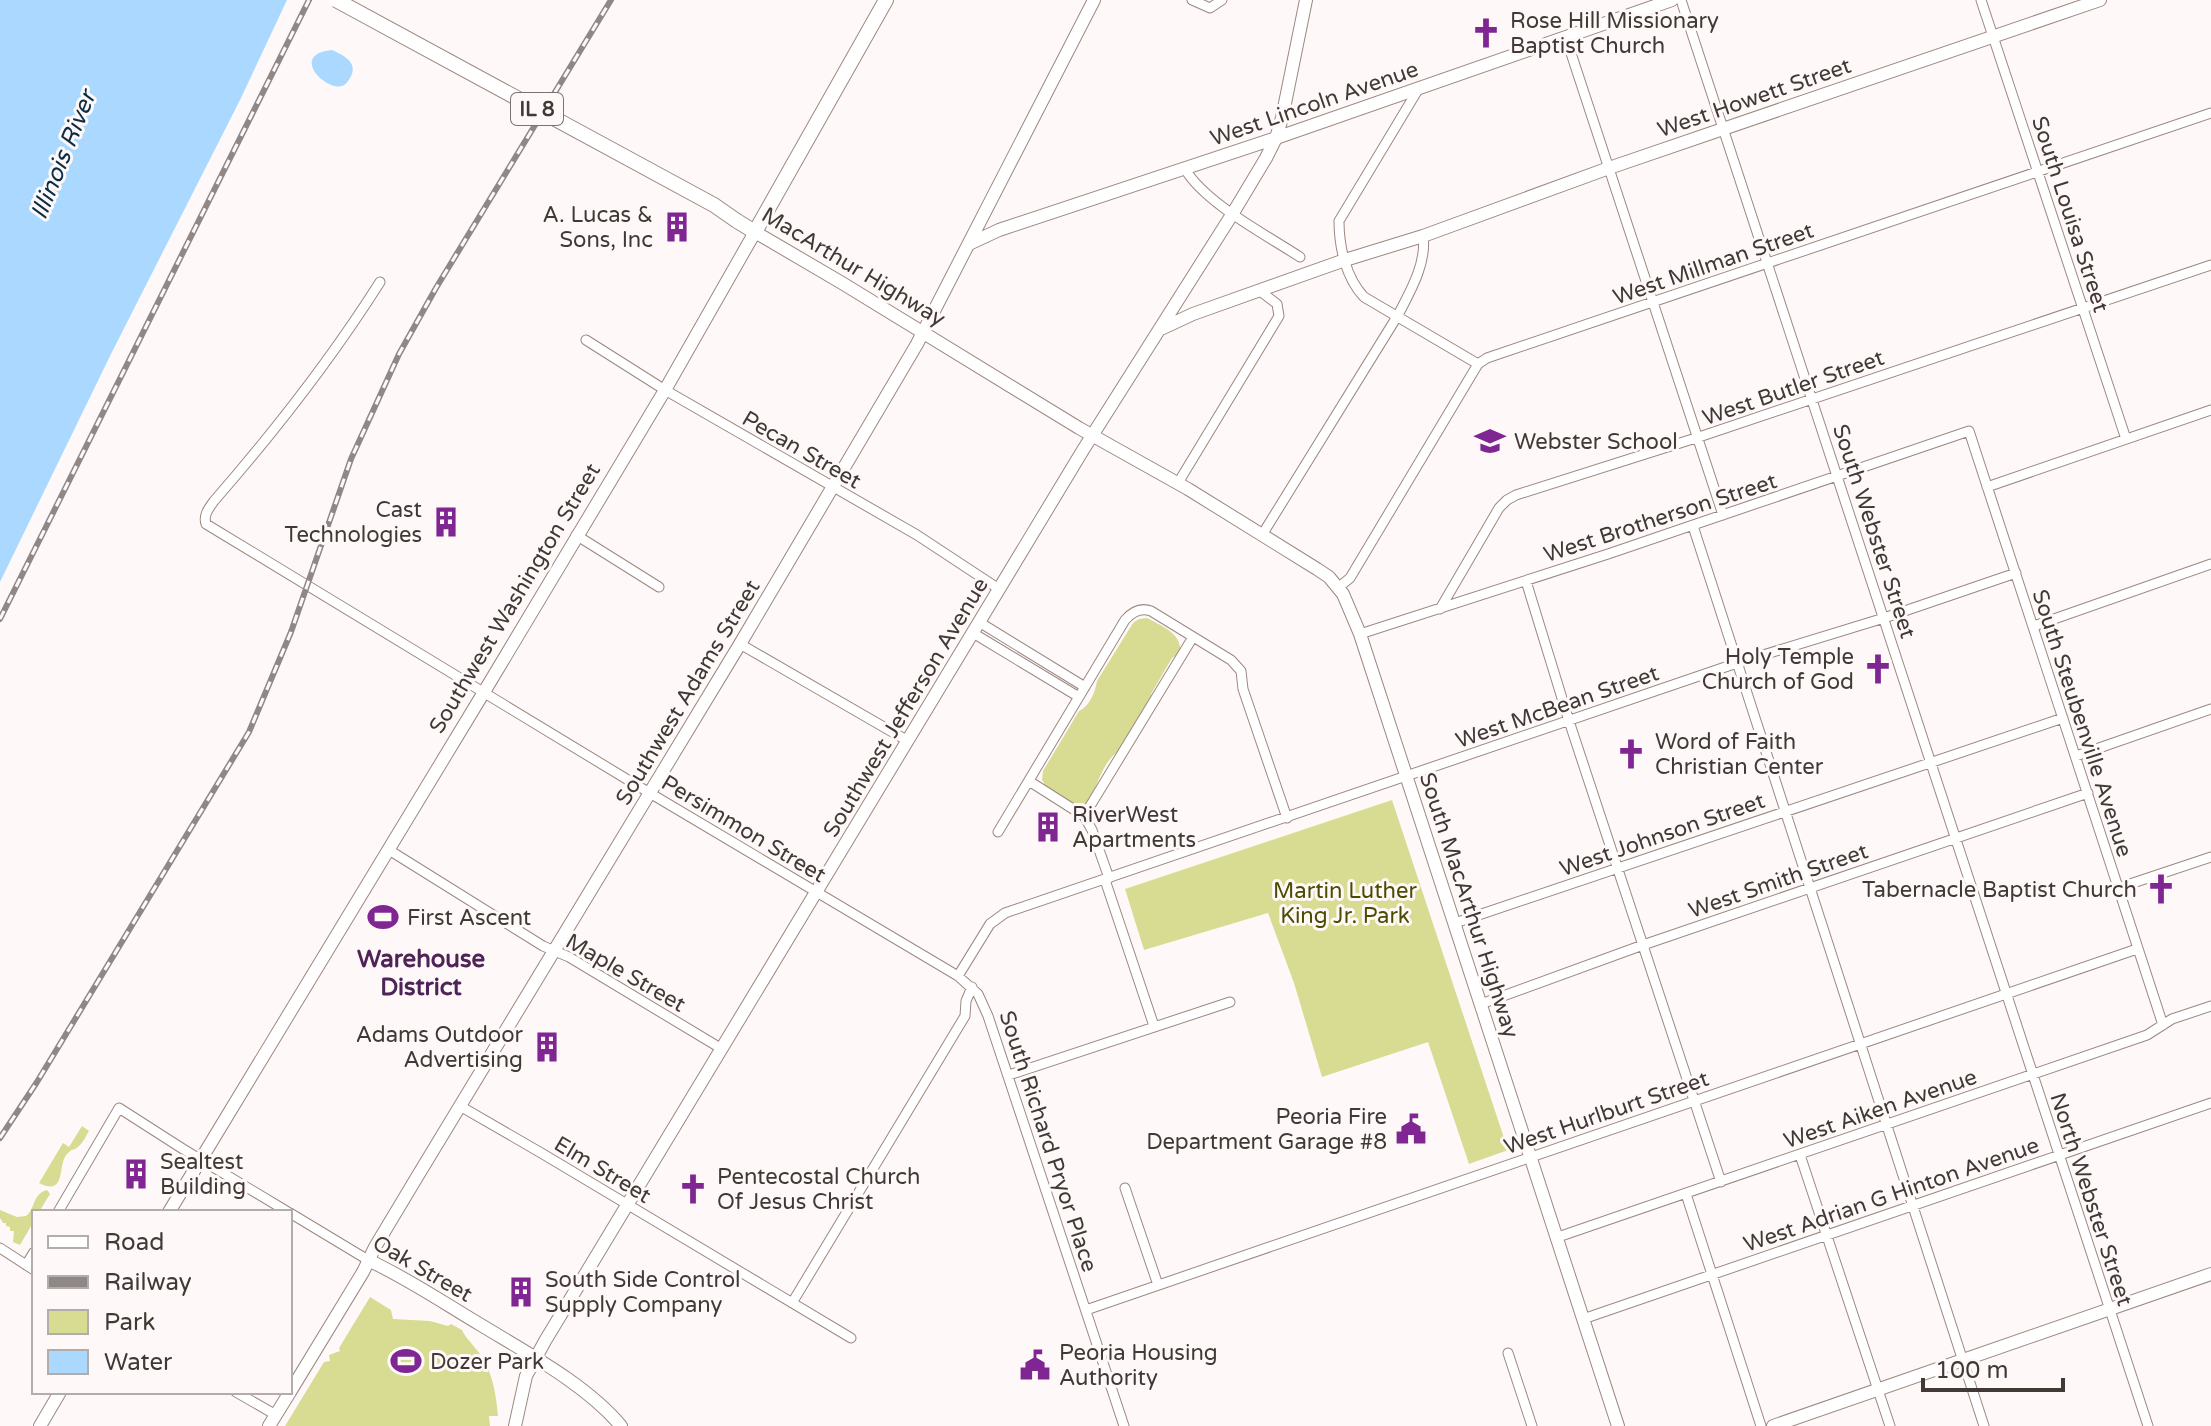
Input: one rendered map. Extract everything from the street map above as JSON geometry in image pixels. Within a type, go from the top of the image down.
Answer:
[{"type":"main road","name":"MacArthur Highway","points":[[336,0],[714,205],[1093,436],[1178,483],[1324,573],[1339,587]]},
{"type":"main road","name":"Southwest Washington Street","points":[[170,1210],[665,390],[886,0]]},
{"type":"main road","name":"Southwest Adams Street","points":[[292,1389],[740,644],[923,333],[1094,0]]},
{"type":"main road","name":"Southwest Jefferson Avenue","points":[[515,1426],[526,1376],[535,1358],[999,589],[1233,213],[1276,138],[1306,0]]},
{"type":"main road","name":"West Lincoln Avenue","points":[[969,244],[999,230],[1276,138],[1672,0]]},
{"type":"main road","name":"West Howett Street","points":[[1160,329],[1193,314],[1345,260],[1423,236],[1609,168],[2100,0]]},
{"type":"main road","name":"South MacArthur Highway","points":[[1339,587],[1360,634],[1618,1426]]},
{"type":"main road","name":"Oak Street","points":[[368,1260],[535,1358],[591,1396],[621,1426]]},
{"type":"main road","points":[[1773,1426],[2211,1274]]},
{"type":"main road","points":[[40,1426],[59,1394]]},
{"type":"main road","name":"Southwest Adams Street","points":[[272,1421],[289,1394]]},
{"type":"street","points":[[1192,0],[1210,8],[1222,0]]},
{"type":"street","name":"South Webster Street","points":[[1681,0],[2032,1075]]},
{"type":"street","name":"South Louisa Street","points":[[1981,0],[2126,439]]},
{"type":"street","points":[[1566,38],[1723,515]]},
{"type":"street","points":[[1339,587],[1352,575],[1478,364],[1364,297],[1354,286],[1339,238],[1339,221],[1419,88]]},
{"type":"street","name":"West Millman Street","points":[[1478,364],[1498,353],[2211,113]]},
{"type":"street","points":[[1185,169],[1203,192],[1300,257]]},
{"type":"street","points":[[1262,535],[1398,315],[1423,255],[1423,236]]},
{"type":"street","name":"West Butler Street","points":[[1440,609],[1499,508],[1507,500],[1541,486],[1699,437],[2211,265]]},
{"type":"street","name":"Persimmon Street","points":[[380,282],[321,371],[269,438],[214,501],[204,520],[206,524],[972,987]]},
{"type":"street","points":[[1178,483],[1279,316],[1277,304],[1260,291]]},
{"type":"street","name":"Pecan Street","points":[[586,340],[665,390],[917,535],[999,589]]},
{"type":"street","points":[[1987,487],[2211,410]]},
{"type":"street","name":"West Brotherson Street","points":[[1360,634],[1693,526],[1969,431]]},
{"type":"street","name":"South Steubenville Avenue","points":[[1969,431],[2163,1025]]},
{"type":"street","points":[[1693,526],[1984,1426]]},
{"type":"street","points":[[576,535],[659,587]]},
{"type":"street","points":[[2034,626],[2211,564]]},
{"type":"street","name":"West McBean Street","points":[[958,976],[990,924],[1005,913],[1737,663],[2016,573]]},
{"type":"street","points":[[1526,581],[1721,1182]]},
{"type":"street","points":[[998,832],[1125,620],[1141,609],[1151,611],[1231,660],[1241,671],[1243,689],[1287,818]]},
{"type":"street","points":[[976,628],[1085,687]]},
{"type":"street","points":[[976,628],[1079,697]]},
{"type":"street","points":[[1084,816],[1193,637]]},
{"type":"street","points":[[740,644],[908,741]]},
{"type":"street","points":[[2076,756],[2211,709]]},
{"type":"street","name":"West Johnson Street","points":[[1455,923],[2063,718]]},
{"type":"street","points":[[1029,781],[1084,816],[1092,830],[1154,1026]]},
{"type":"street","name":"West Smith Street","points":[[1481,1004],[1643,945],[2088,793]]},
{"type":"street","name":"Maple Street","points":[[389,850],[531,939],[572,958],[722,1049]]},
{"type":"street","points":[[2118,888],[2211,857]]},
{"type":"street","name":"West Hurlburt Street","points":[[1086,1310],[2137,949]]},
{"type":"street","points":[[792,1303],[965,1016],[966,1001],[972,987]]},
{"type":"street","name":"South Richard Pryor Place","points":[[972,987],[982,999],[1009,1075],[1124,1426]]},
{"type":"street","points":[[1009,1075],[1230,1002]]},
{"type":"street","name":"West Aiken Avenue","points":[[1558,1237],[2147,1035],[2177,1017],[2211,1006]]},
{"type":"street","name":"North Webster Street","points":[[2032,1075],[2148,1426]]},
{"type":"street","name":"West Adrian G Hinton Avenue","points":[[1583,1319],[2211,1103]]},
{"type":"street","name":"Elm Street","points":[[460,1106],[851,1338]]},
{"type":"street","name":"Oak Street","points":[[59,1210],[119,1108],[284,1210]]},
{"type":"street","points":[[1800,1155],[1890,1426]]},
{"type":"street","points":[[1125,1188],[1158,1285]]},
{"type":"street","points":[[1686,1194],[1761,1426]]},
{"type":"street","name":"Oak Street","points":[[292,1215],[368,1260]]},
{"type":"street","points":[[0,1248],[30,1267]]},
{"type":"street","points":[[1508,1353],[1532,1426]]},
{"type":"street","points":[[238,1394],[272,1421]]},
{"type":"green space","points":[[1147,618],[1175,636],[1180,653],[1172,658],[1120,751],[1109,760],[1089,802],[1075,804],[1047,788],[1042,780],[1043,771],[1079,711],[1089,702],[1097,681],[1133,623]]},
{"type":"green space","name":"Martin Luther King Jr. Park","points":[[1392,800],[1508,1150],[1469,1164],[1428,1042],[1322,1077],[1294,983],[1268,913],[1144,950],[1125,889]]},
{"type":"green space","points":[[82,1126],[89,1131],[80,1145],[64,1159],[58,1183],[48,1186],[39,1183],[63,1143],[69,1147]]},
{"type":"green space","points":[[47,1190],[50,1194],[40,1210],[32,1210],[32,1224],[20,1245],[13,1242],[14,1231],[3,1223],[0,1210],[17,1217],[26,1216],[42,1192]]},
{"type":"green space","name":"Dozer Park","points":[[370,1297],[391,1310],[393,1319],[451,1324],[462,1330],[486,1364],[492,1381],[498,1416],[489,1416],[490,1426],[285,1426],[324,1362],[330,1361],[329,1355],[340,1351]]},
{"type":"water","name":"Illinois River","points":[[0,0],[287,0],[0,582]]},
{"type":"water","points":[[332,50],[341,54],[353,67],[347,83],[342,86],[320,78],[312,64],[319,53]]},
{"type":"railway","points":[[0,619],[309,0]]},
{"type":"railway","points":[[0,1138],[249,732],[291,632],[351,459],[399,354],[611,0]]},
{"type":"place","name":"Rose Hill Missionary Baptist Church","points":[[1486,33]]},
{"type":"place","name":"A. Lucas & Sons, Inc","points":[[677,227]]},
{"type":"place","name":"Webster School","points":[[1490,441]]},
{"type":"place","name":"Cast Technologies","points":[[446,522]]},
{"type":"place","name":"Holy Temple Church of God","points":[[1878,669]]},
{"type":"place","name":"Word of Faith Christian Center","points":[[1631,754]]},
{"type":"place","name":"RiverWest Apartments","points":[[1048,827]]},
{"type":"place","name":"Tabernacle Baptist Church","points":[[2161,889]]},
{"type":"place","name":"First Ascent","points":[[383,917]]},
{"type":"place","name":"Adams Outdoor Advertising","points":[[547,1047]]},
{"type":"place","name":"Peoria Fire Department Garage #8","points":[[1411,1129]]},
{"type":"place","name":"Sealtest Building","points":[[136,1174]]},
{"type":"place","name":"Pentecostal Church Of Jesus Christ","points":[[693,1189]]},
{"type":"place","name":"South Side Control Supply Company","points":[[521,1292]]},
{"type":"place","name":"Dozer Park","points":[[406,1361]]},
{"type":"place","name":"Peoria Housing Authority","points":[[1035,1365]]},
{"type":"district","name":"Warehouse District","points":[[421,973]]}]
